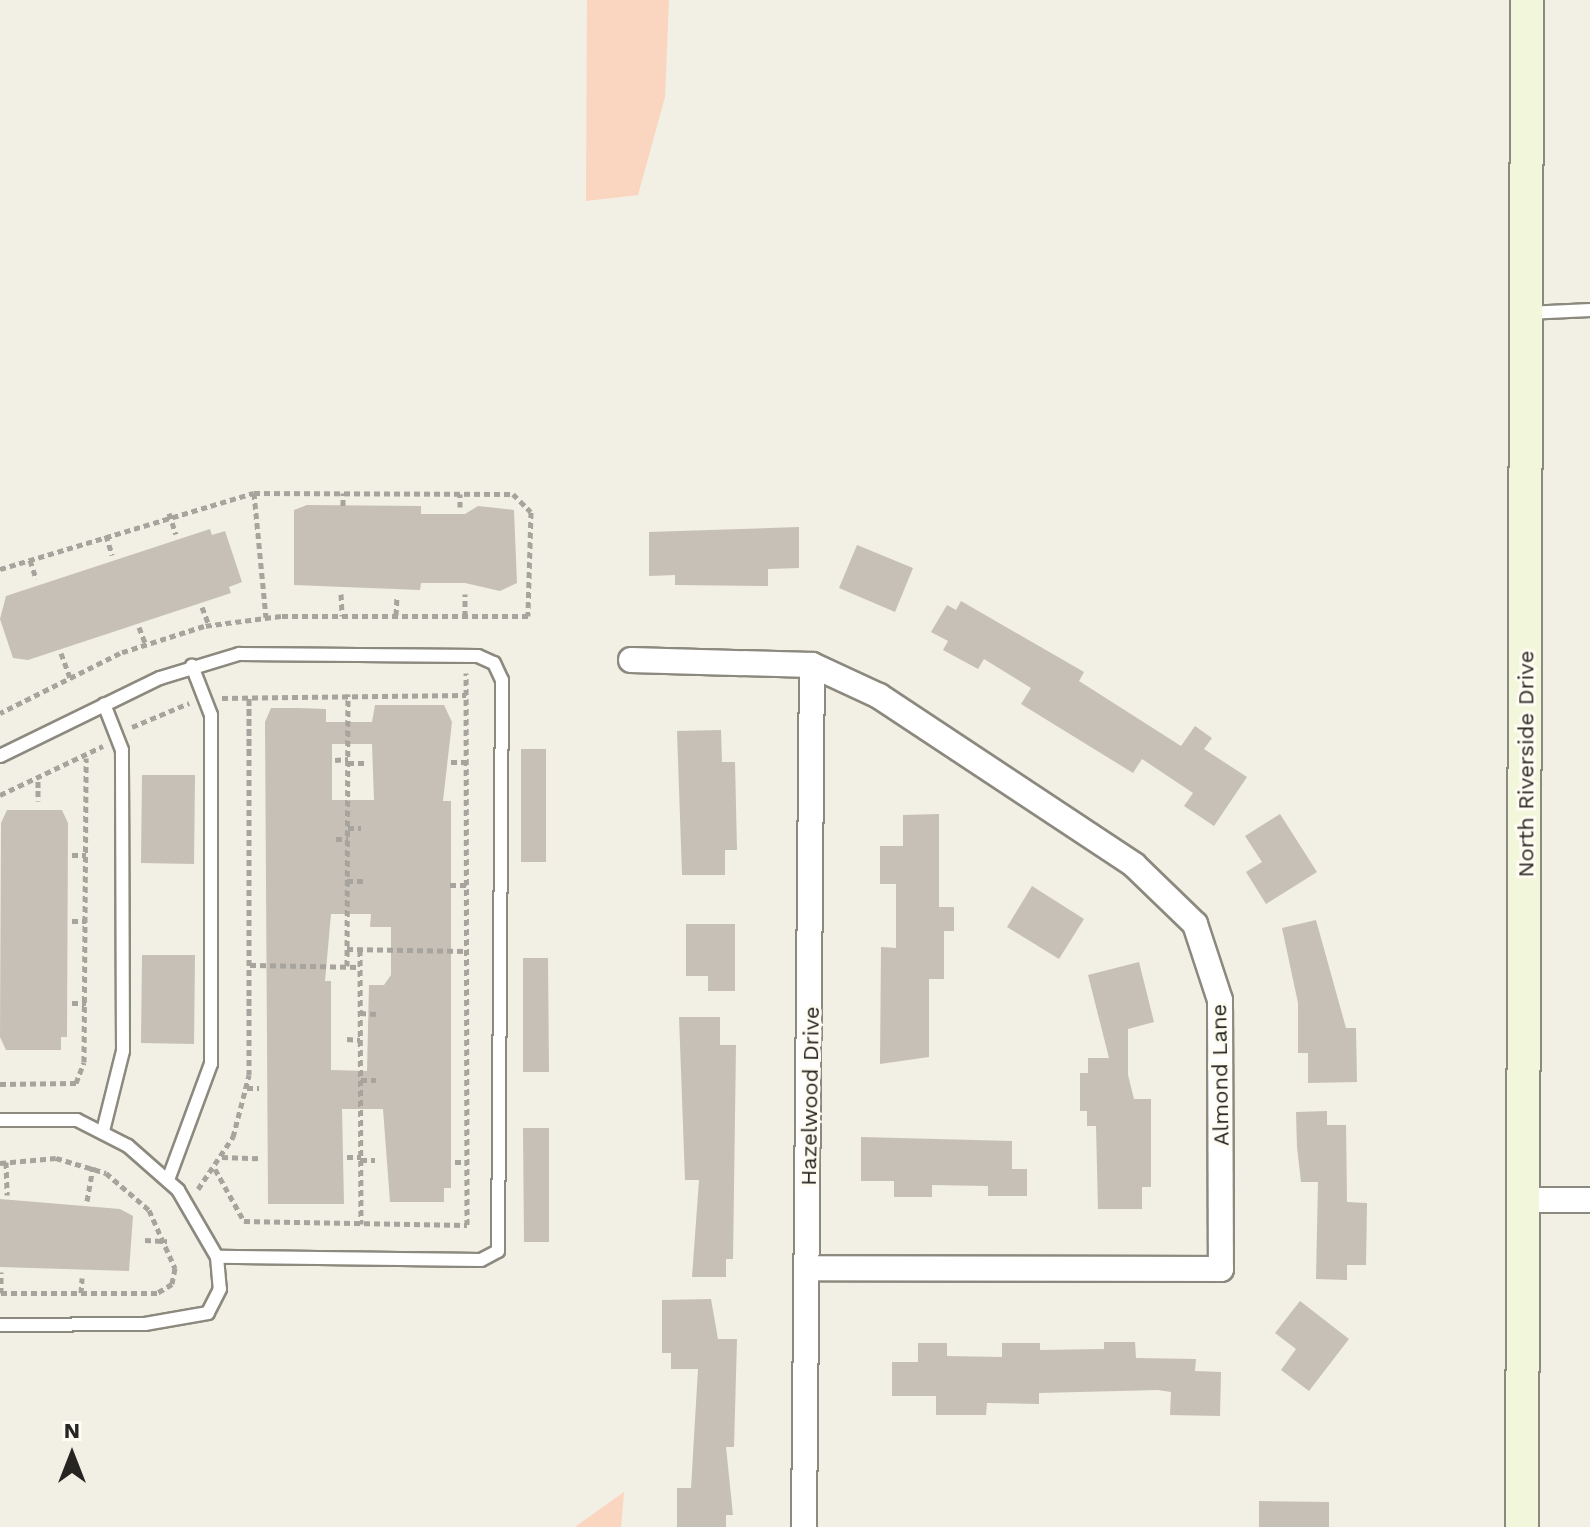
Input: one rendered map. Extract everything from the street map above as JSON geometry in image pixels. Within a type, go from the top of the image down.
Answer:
[{"type":"street","name":"North Riverside Drive","points":[[1522,1527],[1526,1200],[1527,0]]},
{"type":"street","name":"Almond Lane","points":[[631,660],[812,665],[879,696],[1134,865],[1195,924],[1220,1000],[1221,1269],[808,1268]]},
{"type":"street","name":"Hazelwood Drive","points":[[804,1527],[812,665]]},
{"type":"street","points":[[1526,1200],[1590,1200]]},
{"type":"lane","points":[[1527,313],[1590,310]]},
{"type":"lane","points":[[0,756],[104,704],[192,666],[251,653],[489,658],[503,686],[502,1243],[481,1260],[217,1257]]},
{"type":"lane","points":[[168,1180],[211,1064],[207,697],[192,666]]},
{"type":"lane","points":[[103,1131],[123,1051],[118,735],[104,704]]},
{"type":"lane","points":[[0,1120],[63,1118],[103,1131],[168,1180],[187,1201],[217,1257],[220,1289],[208,1313],[145,1324],[0,1325]]},
{"type":"path","points":[[254,493],[266,617]]},
{"type":"path","points":[[0,569],[169,513],[254,493],[513,494],[527,503],[528,616]]},
{"type":"path","points":[[343,493],[343,506]]},
{"type":"path","points":[[392,502],[393,493]]},
{"type":"path","points":[[460,494],[460,507]]},
{"type":"path","points":[[169,513],[176,534]]},
{"type":"path","points":[[106,535],[112,555]]},
{"type":"path","points":[[30,560],[36,579]]},
{"type":"path","points":[[341,594],[342,616]]},
{"type":"path","points":[[465,594],[465,616]]},
{"type":"path","points":[[396,616],[397,596]]},
{"type":"path","points":[[202,607],[209,625]]},
{"type":"path","points":[[139,627],[145,643]]},
{"type":"path","points":[[61,653],[71,681]]},
{"type":"path","points":[[215,1169],[244,1221],[467,1225],[466,656]]},
{"type":"path","points":[[347,966],[348,694]]},
{"type":"path","points":[[0,795],[38,781],[86,757],[118,735],[207,697],[466,695]]},
{"type":"path","points":[[187,1201],[222,1157],[247,1088],[250,1034],[249,696]]},
{"type":"path","points":[[0,1084],[76,1083],[87,1047],[86,757]]},
{"type":"path","points":[[249,759],[259,759]]},
{"type":"path","points":[[335,760],[366,763]]},
{"type":"path","points":[[451,762],[466,762]]},
{"type":"path","points":[[38,781],[38,801]]},
{"type":"path","points":[[455,827],[466,827]]},
{"type":"path","points":[[348,828],[361,828]]},
{"type":"path","points":[[336,839],[348,839]]},
{"type":"path","points":[[250,841],[260,841]]},
{"type":"path","points":[[72,855],[86,855]]},
{"type":"path","points":[[347,881],[365,881]]},
{"type":"path","points":[[450,885],[466,885]]},
{"type":"path","points":[[336,905],[347,905]]},
{"type":"path","points":[[250,908],[259,908]]},
{"type":"path","points":[[72,921],[86,921]]},
{"type":"path","points":[[347,949],[466,951]]},
{"type":"path","points":[[360,950],[361,1224]]},
{"type":"path","points":[[250,965],[360,967]]},
{"type":"path","points":[[72,1003],[86,1003]]},
{"type":"path","points":[[456,1011],[467,1011]]},
{"type":"path","points":[[360,1013],[376,1014]]},
{"type":"path","points":[[250,1034],[259,1034]]},
{"type":"path","points":[[347,1039],[360,1040]]},
{"type":"path","points":[[360,1080],[376,1080]]},
{"type":"path","points":[[455,1082],[467,1082]]},
{"type":"path","points":[[247,1088],[259,1088]]},
{"type":"path","points":[[351,1091],[360,1091]]},
{"type":"path","points":[[222,1157],[260,1158]]},
{"type":"path","points":[[347,1157],[375,1160]]},
{"type":"path","points":[[1,1272],[0,1293],[163,1292],[175,1274],[167,1241],[140,1199],[93,1167],[56,1158],[3,1162],[7,1195]]},
{"type":"path","points":[[455,1162],[467,1162]]},
{"type":"path","points":[[87,1201],[93,1167]]},
{"type":"path","points":[[145,1240],[167,1241]]},
{"type":"path","points":[[81,1293],[82,1278]]},
{"type":"shaded area","points":[[587,0],[669,0],[665,97],[638,195],[586,201]]},
{"type":"shaded area","points":[[624,1492],[621,1527],[575,1527]]},
{"type":"building","points":[[307,505],[421,506],[421,514],[465,514],[478,506],[514,510],[517,583],[500,591],[465,583],[421,583],[420,590],[294,585],[294,510]]},
{"type":"building","points":[[799,527],[799,568],[768,569],[768,586],[675,585],[675,575],[649,576],[649,532]]},
{"type":"building","points":[[210,529],[212,535],[225,531],[242,582],[229,587],[231,593],[28,660],[13,658],[0,619],[6,596]]},
{"type":"building","points":[[857,545],[913,568],[895,612],[839,588]]},
{"type":"building","points":[[961,601],[1084,672],[1079,681],[1181,746],[1195,726],[1212,738],[1204,749],[1247,777],[1214,826],[1184,806],[1193,793],[1142,759],[1133,773],[1021,704],[1031,688],[984,659],[978,669],[943,650],[948,641],[931,632],[947,605],[956,610]]},
{"type":"building","points":[[375,705],[444,705],[452,722],[443,801],[451,801],[451,1188],[444,1188],[444,1202],[390,1202],[383,1109],[342,1109],[344,1204],[268,1204],[265,722],[271,708],[299,708],[326,709],[326,722],[372,722]],"holes":[[[332,744],[372,744],[374,800],[332,800]],[[331,914],[371,914],[370,927],[391,927],[391,975],[384,985],[369,985],[367,1071],[331,1070],[331,981],[325,981]]]},
{"type":"building","points":[[721,730],[722,762],[735,762],[737,850],[725,850],[725,875],[682,875],[677,731]]},
{"type":"building","points":[[521,749],[546,749],[546,862],[521,862]]},
{"type":"building","points":[[142,775],[195,775],[194,864],[141,863]]},
{"type":"building","points":[[7,810],[62,810],[68,823],[67,1037],[61,1037],[61,1050],[6,1050],[0,1037],[1,823]]},
{"type":"building","points":[[939,814],[939,907],[954,907],[954,931],[944,931],[944,979],[929,979],[929,1057],[880,1064],[881,947],[896,948],[896,884],[880,884],[880,846],[903,846],[903,815]]},
{"type":"building","points":[[1280,814],[1317,872],[1266,904],[1246,872],[1262,862],[1245,836]]},
{"type":"building","points":[[1032,886],[1084,919],[1059,959],[1007,927]]},
{"type":"building","points":[[1316,920],[1346,1028],[1356,1028],[1357,1082],[1308,1083],[1308,1053],[1298,1053],[1298,1003],[1282,928]]},
{"type":"building","points":[[686,924],[735,924],[735,991],[708,991],[708,976],[686,976]]},
{"type":"building","points":[[142,955],[195,955],[194,1044],[141,1043]]},
{"type":"building","points":[[523,958],[548,958],[549,1072],[523,1072]]},
{"type":"building","points":[[1139,962],[1154,1022],[1128,1029],[1128,1075],[1134,1099],[1151,1099],[1151,1187],[1142,1187],[1142,1209],[1098,1209],[1096,1126],[1087,1126],[1087,1111],[1080,1111],[1080,1073],[1088,1073],[1088,1058],[1109,1058],[1088,975]]},
{"type":"building","points":[[679,1017],[720,1017],[720,1045],[736,1045],[733,1259],[726,1259],[726,1277],[692,1277],[699,1180],[685,1180]]},
{"type":"building","points":[[1327,1111],[1327,1125],[1346,1125],[1347,1202],[1367,1203],[1366,1265],[1347,1265],[1347,1280],[1316,1279],[1318,1182],[1301,1182],[1296,1112]]},
{"type":"building","points":[[523,1128],[549,1128],[549,1242],[524,1242]]},
{"type":"building","points":[[861,1137],[1012,1141],[1012,1169],[1027,1169],[1027,1196],[988,1196],[988,1186],[932,1185],[932,1197],[894,1197],[894,1181],[861,1181]]},
{"type":"building","points":[[0,1199],[120,1209],[133,1216],[129,1271],[0,1267]]},
{"type":"building","points":[[711,1299],[718,1339],[737,1339],[734,1447],[726,1447],[733,1515],[726,1515],[726,1527],[677,1527],[677,1488],[691,1488],[698,1369],[671,1369],[671,1353],[662,1353],[662,1300]]},
{"type":"building","points":[[1300,1301],[1349,1339],[1309,1391],[1281,1370],[1296,1349],[1275,1333]]},
{"type":"building","points":[[1104,1342],[1135,1342],[1136,1358],[1196,1359],[1195,1371],[1221,1372],[1220,1416],[1170,1415],[1171,1392],[1158,1390],[1039,1393],[1039,1404],[987,1403],[986,1415],[936,1415],[936,1396],[892,1396],[892,1362],[918,1362],[918,1343],[947,1343],[947,1356],[1002,1357],[1002,1343],[1040,1343],[1040,1350],[1104,1349]]},
{"type":"building","points":[[1259,1501],[1329,1502],[1329,1527],[1259,1527]]}]
